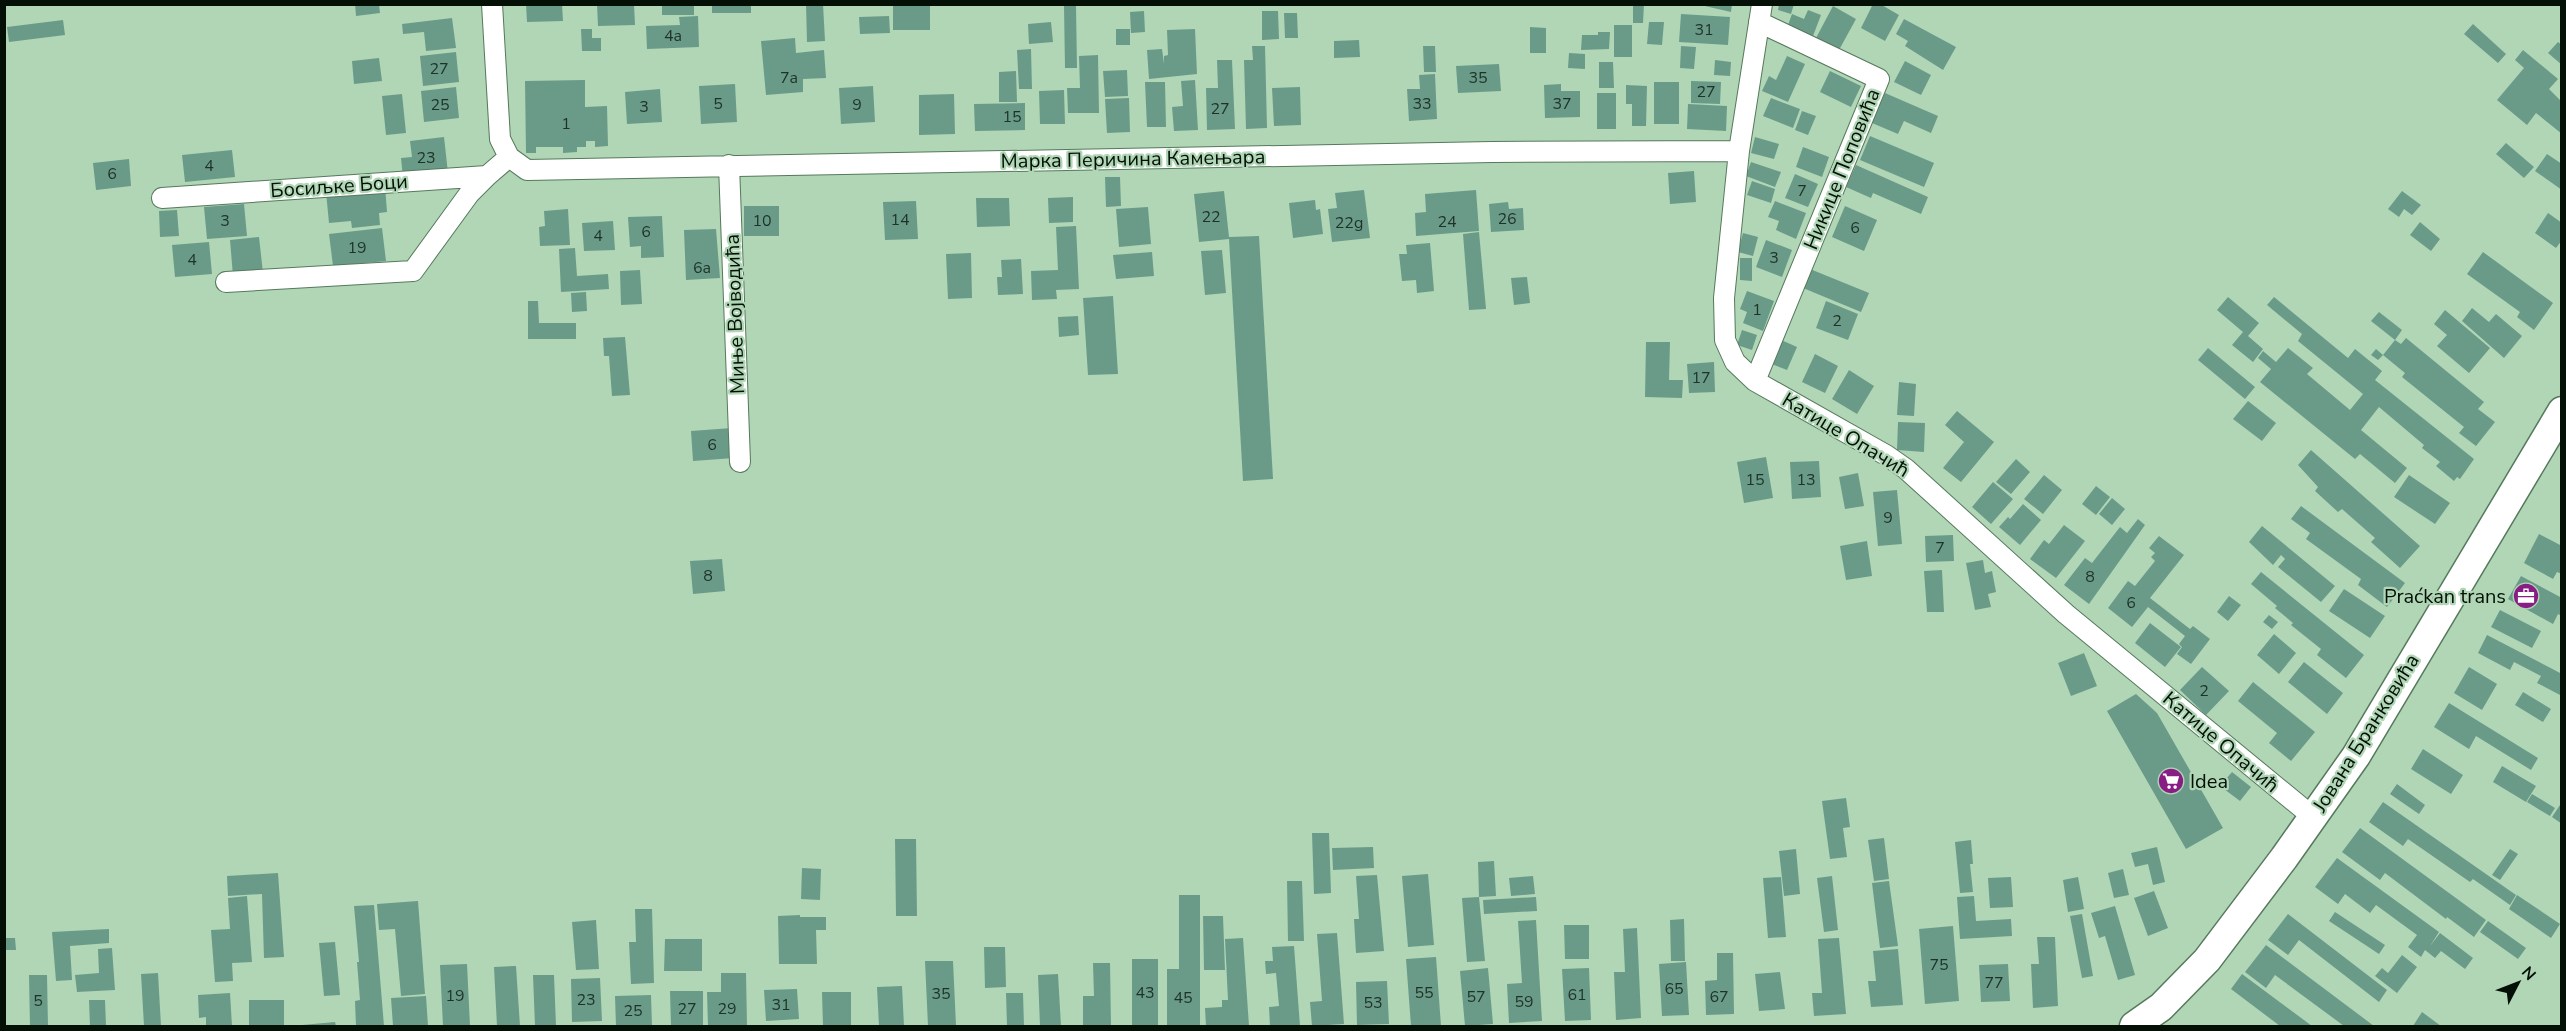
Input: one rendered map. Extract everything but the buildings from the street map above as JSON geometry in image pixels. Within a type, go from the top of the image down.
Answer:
[{"type":"main road","name":"Јована Бранковића","points":[[2134,1026],[2161,1007],[2207,960],[2356,756],[2562,411]]},
{"type":"street","points":[[226,282],[413,271],[469,194],[509,157],[500,139],[492,4]]},
{"type":"street","name":"Катице Опачић","points":[[1761,14],[1739,151],[1724,298],[1723,329],[1729,351],[1735,362],[1755,381],[1886,455],[1906,469],[2066,614],[2313,817]]},
{"type":"street","name":"Никице Поповића","points":[[1755,381],[1879,79],[1761,14]]},
{"type":"street","name":"Марка Перичина Камењара","points":[[509,157],[527,170],[1492,152],[1739,151]]},
{"type":"street","name":"Миње Војводића","points":[[729,165],[740,462]]},
{"type":"street","name":"Босиљке Боци","points":[[162,198],[487,176]]},
{"type":"place","name":"Praćkan trans","points":[[2526,596]]},
{"type":"place","name":"Idea","points":[[2171,781]]}]
